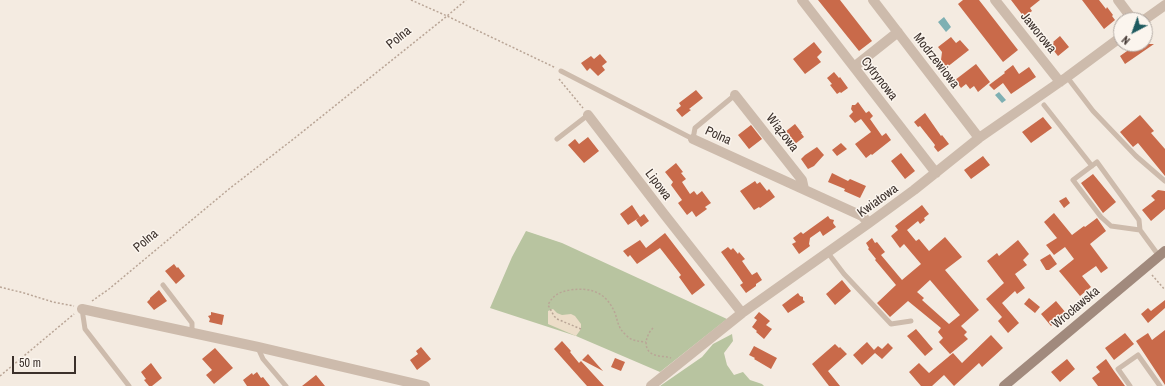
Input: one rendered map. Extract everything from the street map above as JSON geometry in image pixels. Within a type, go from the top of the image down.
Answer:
[{"type":"main road","name":"Wrocławska","points":[[1004,386],[1162,254]]},
{"type":"street","name":"Cytrynowa","points":[[802,0],[936,173]]},
{"type":"street","name":"Modrzewiowa","points":[[873,0],[979,138]]},
{"type":"street","name":"Jaworowa","points":[[995,0],[1063,79]]},
{"type":"street","points":[[1118,0],[1127,12]]},
{"type":"street","points":[[1153,14],[1165,5]]},
{"type":"street","points":[[854,67],[898,32]]},
{"type":"street","name":"Kwiatowa","points":[[651,386],[742,313],[828,253],[936,173],[979,138],[1113,43]]},
{"type":"street","name":"Wiązowa","points":[[735,95],[802,180],[804,189]]},
{"type":"street","name":"Lipowa","points":[[588,114],[742,313]]},
{"type":"street","name":"Polna","points":[[693,139],[862,216],[869,223]]},
{"type":"street","points":[[82,309],[258,346],[425,386]]},
{"type":"lane","name":"Polna","points":[[561,71],[693,139]]},
{"type":"lane","points":[[1063,79],[1136,156],[1165,181]]},
{"type":"lane","points":[[693,139],[695,128],[735,95]]},
{"type":"lane","points":[[1044,105],[1092,166]]},
{"type":"lane","points":[[557,140],[588,114]]},
{"type":"lane","points":[[1140,230],[1111,226],[1101,217],[1073,180],[1097,162],[1139,220],[1140,230],[1162,254]]},
{"type":"lane","points":[[828,253],[844,274],[891,324],[911,322]]},
{"type":"lane","points":[[163,285],[192,323],[192,332]]},
{"type":"lane","points":[[82,309],[85,329],[130,386]]},
{"type":"lane","points":[[258,346],[264,359],[286,386]]},
{"type":"lane","points":[[1130,386],[1118,369],[1138,355],[1160,386]]},
{"type":"path","points":[[411,0],[561,71],[559,78],[588,114]]},
{"type":"path","name":"Polna","points":[[0,376],[72,316],[109,289],[229,189],[466,0]]},
{"type":"path","points":[[1146,266],[1165,290]]},
{"type":"path","points":[[0,287],[82,309]]},
{"type":"path","points":[[581,329],[557,319],[554,316],[548,305],[556,294],[570,290],[586,289],[600,294],[607,300],[615,314],[618,325],[626,336],[631,340],[646,342]]},
{"type":"path","points":[[653,328],[650,331],[645,344],[648,349],[653,355],[670,357],[677,366]]},
{"type":"green space","points":[[526,231],[562,243],[727,319],[660,372],[576,336],[490,308],[512,257]]},
{"type":"green space","points":[[732,334],[733,341],[724,353],[727,365],[734,375],[743,372],[750,380],[764,386],[660,386],[702,357],[713,344]]},
{"type":"shaded area","points":[[553,309],[562,315],[571,314],[575,316],[581,324],[581,329],[576,336],[548,324],[548,311]]},
{"type":"water","points":[[944,17],[951,27],[946,32],[938,22]]},
{"type":"water","points":[[999,92],[1006,100],[1002,103],[995,95]]},
{"type":"building","points":[[818,0],[840,0],[872,41],[859,51]]},
{"type":"building","points":[[963,0],[979,0],[1018,50],[1003,62],[958,4]]},
{"type":"building","points":[[1011,0],[1040,0],[1030,8],[1032,11],[1024,17]]},
{"type":"building","points":[[1082,0],[1099,0],[1106,9],[1107,7],[1113,15],[1113,22],[1104,29]]},
{"type":"building","points":[[1060,36],[1069,47],[1058,56],[1050,46]]},
{"type":"building","points":[[951,37],[956,43],[960,40],[969,50],[942,71],[936,64],[941,60],[942,52],[938,47]]},
{"type":"building","points":[[814,42],[822,52],[817,57],[821,62],[805,74],[793,59]]},
{"type":"building","points":[[1126,52],[1142,52],[1125,64],[1120,56]]},
{"type":"building","points":[[600,54],[607,62],[602,66],[605,70],[598,76],[590,68],[587,71],[581,63],[591,56],[594,59]]},
{"type":"building","points":[[976,64],[990,82],[978,92],[974,86],[970,89],[966,84],[961,88],[955,80]]},
{"type":"building","points":[[1013,65],[1019,74],[1029,67],[1036,77],[1011,94],[1003,83],[994,90],[989,85]]},
{"type":"building","points":[[834,72],[839,78],[840,77],[848,88],[837,94],[827,78]]},
{"type":"building","points":[[696,90],[703,98],[689,109],[691,110],[682,117],[676,110],[681,106],[679,103]]},
{"type":"building","points":[[858,102],[866,113],[869,111],[873,116],[870,119],[882,136],[886,133],[891,140],[866,158],[855,144],[871,132],[861,119],[855,123],[849,116],[853,112],[851,109],[852,105],[855,105]]},
{"type":"building","points":[[925,113],[941,136],[942,135],[949,144],[938,152],[934,147],[935,145],[920,126],[918,127],[914,122]]},
{"type":"building","points":[[1140,115],[1154,131],[1151,133],[1165,149],[1165,176],[1138,143],[1133,147],[1120,132]]},
{"type":"building","points":[[1043,117],[1052,128],[1031,143],[1022,132]]},
{"type":"building","points":[[795,124],[804,137],[795,144],[785,132]]},
{"type":"building","points":[[751,125],[762,139],[749,149],[738,135]]},
{"type":"building","points":[[588,137],[599,151],[584,163],[568,145],[575,139],[579,144]]},
{"type":"building","points":[[841,143],[847,149],[837,156],[832,150]]},
{"type":"building","points":[[817,147],[824,155],[814,166],[808,169],[801,159]]},
{"type":"building","points":[[901,153],[915,171],[905,179],[891,161]]},
{"type":"building","points":[[983,156],[990,165],[971,179],[964,170]]},
{"type":"building","points":[[676,163],[683,172],[681,173],[686,179],[682,182],[690,194],[694,191],[697,195],[702,191],[711,203],[705,207],[707,209],[696,217],[692,211],[687,215],[678,203],[682,200],[671,185],[673,182],[665,172]]},
{"type":"building","points":[[832,173],[848,181],[850,179],[866,186],[860,198],[844,191],[845,189],[828,182]]},
{"type":"building","points":[[1093,174],[1116,202],[1103,213],[1081,183]]},
{"type":"building","points":[[755,181],[757,184],[760,182],[767,191],[769,189],[775,197],[760,208],[759,207],[754,210],[740,191]]},
{"type":"building","points":[[1158,190],[1165,191],[1165,209],[1151,221],[1142,210],[1155,200],[1151,196]]},
{"type":"building","points":[[1066,197],[1070,203],[1064,208],[1059,201]]},
{"type":"building","points":[[632,205],[640,217],[628,225],[620,214]]},
{"type":"building","points":[[922,205],[929,214],[920,224],[918,221],[907,230],[916,241],[919,239],[929,251],[945,237],[962,257],[945,270],[979,310],[961,326],[967,332],[964,335],[968,339],[950,354],[939,342],[943,338],[938,332],[941,328],[908,301],[890,317],[877,303],[896,285],[875,260],[876,259],[868,249],[869,248],[866,243],[872,238],[875,243],[877,242],[885,252],[881,255],[902,280],[921,264],[904,244],[900,248],[891,236],[898,230],[895,226]],"holes":[[[930,280],[960,315],[949,324],[922,300],[924,298],[917,292]]]},
{"type":"building","points":[[1054,213],[1072,235],[1097,218],[1106,231],[1090,244],[1108,268],[1101,273],[1096,266],[1082,276],[1091,287],[1080,296],[1059,271],[1074,259],[1065,247],[1054,255],[1046,245],[1057,238],[1044,222]]},
{"type":"building","points":[[644,214],[649,221],[641,227],[636,220]]},
{"type":"building","points":[[828,216],[830,219],[834,220],[833,223],[836,227],[823,236],[820,231],[810,238],[810,246],[799,254],[792,244],[796,242],[793,238],[801,232],[803,234]]},
{"type":"building","points":[[665,233],[705,285],[692,295],[679,277],[681,275],[660,248],[637,264],[630,255],[628,257],[623,251],[640,240],[646,248]]},
{"type":"building","points":[[1018,240],[1029,254],[1023,260],[1027,265],[1015,274],[1025,288],[1017,294],[1015,291],[1002,303],[1019,323],[1008,333],[998,321],[1002,317],[986,299],[1004,283],[987,261],[997,253],[999,256]]},
{"type":"building","points":[[728,247],[731,250],[733,248],[738,254],[739,252],[745,259],[742,261],[752,275],[757,272],[762,280],[746,293],[740,285],[743,283],[721,252]]},
{"type":"building","points":[[1050,254],[1057,264],[1049,270],[1046,270],[1040,260]]},
{"type":"building","points":[[174,264],[185,276],[176,284],[165,271]]},
{"type":"building","points":[[842,280],[851,291],[835,305],[826,294]]},
{"type":"building","points":[[159,290],[167,301],[154,310],[147,302]]},
{"type":"building","points":[[798,293],[803,297],[805,302],[788,313],[782,305]]},
{"type":"building","points":[[1029,298],[1040,307],[1035,313],[1024,304]]},
{"type":"building","points":[[1165,300],[1165,308],[1148,323],[1141,314],[1148,308],[1151,311]]},
{"type":"building","points":[[1056,301],[1066,313],[1051,326],[1041,314]]},
{"type":"building","points":[[211,312],[224,315],[222,325],[209,322],[210,319],[208,316],[211,315]]},
{"type":"building","points":[[759,312],[770,321],[766,325],[772,329],[764,339],[752,327],[757,320],[754,318]]},
{"type":"building","points":[[916,329],[933,349],[925,356],[907,336]]},
{"type":"building","points":[[1165,330],[1165,385],[1136,341],[1148,333],[1152,340]]},
{"type":"building","points":[[1125,333],[1134,344],[1114,360],[1105,348]]},
{"type":"building","points":[[991,335],[1003,348],[982,367],[979,363],[954,386],[944,375],[932,386],[921,386],[909,372],[919,363],[929,373],[953,353],[962,363]]},
{"type":"building","points":[[562,341],[579,363],[581,361],[604,386],[587,386],[554,349]]},
{"type":"building","points":[[867,342],[874,350],[878,346],[882,349],[888,343],[893,348],[882,359],[875,353],[862,365],[853,355]]},
{"type":"building","points":[[835,344],[847,354],[828,371],[840,386],[829,386],[812,364]]},
{"type":"building","points":[[754,346],[777,358],[771,369],[749,355]]},
{"type":"building","points":[[421,347],[431,359],[417,370],[410,360],[418,354],[416,351]]},
{"type":"building","points":[[215,348],[233,368],[214,384],[206,375],[212,370],[202,359]]},
{"type":"building","points":[[588,354],[603,371],[582,360]]},
{"type":"building","points":[[615,358],[625,362],[621,371],[611,367]]},
{"type":"building","points":[[1067,359],[1075,369],[1060,382],[1051,372]]},
{"type":"building","points":[[1106,359],[1125,386],[1098,386],[1092,378],[1100,372],[1096,367]]},
{"type":"building","points":[[151,363],[162,378],[152,386],[149,386],[144,380],[146,379],[141,372]]},
{"type":"building","points":[[257,372],[270,386],[247,386],[243,380],[252,373],[253,375]]},
{"type":"building","points":[[316,375],[325,386],[302,386]]}]
